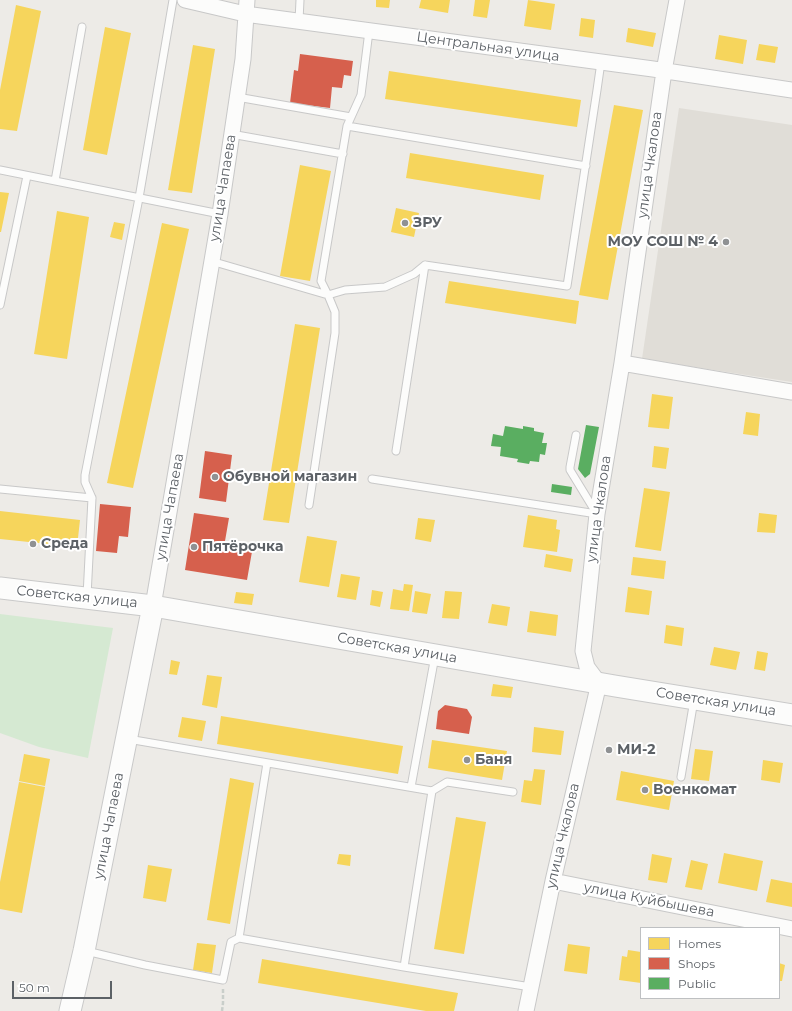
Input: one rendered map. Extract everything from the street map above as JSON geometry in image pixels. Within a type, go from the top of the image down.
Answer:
[{"type":"street","name":"Центральная улица","points":[[185,0],[246,7],[299,21],[664,70],[792,90]]},
{"type":"street","name":"улица Чкалова","points":[[526,1011],[553,881],[599,683],[587,667],[584,651],[597,514],[622,363],[664,70],[677,0]]},
{"type":"street","name":"улица Чапаева","points":[[70,1011],[84,951],[153,606],[220,214],[243,58],[246,7]]},
{"type":"street","points":[[622,363],[792,392]]},
{"type":"street","name":"Советская улица","points":[[0,588],[153,606],[792,715]]},
{"type":"street","name":"улица Куйбышева","points":[[553,881],[792,929]]},
{"type":"lane","points":[[87,598],[92,498],[85,482],[85,475],[139,198],[173,0]]},
{"type":"lane","points":[[299,21],[300,0]]},
{"type":"lane","points":[[55,181],[82,27]]},
{"type":"lane","points":[[309,505],[335,333],[335,312],[321,281],[347,126],[361,95],[369,31]]},
{"type":"lane","points":[[211,261],[328,295],[345,290],[385,287],[414,274],[425,265],[567,286],[601,62]]},
{"type":"lane","points":[[237,98],[351,117]]},
{"type":"lane","points":[[347,126],[586,166]]},
{"type":"lane","points":[[231,134],[343,154]]},
{"type":"lane","points":[[0,170],[220,214]]},
{"type":"lane","points":[[0,305],[27,176]]},
{"type":"lane","points":[[396,451],[425,265]]},
{"type":"lane","points":[[576,435],[570,470],[597,514]]},
{"type":"lane","points":[[372,479],[597,514]]},
{"type":"lane","points":[[0,489],[92,498]]},
{"type":"lane","points":[[411,787],[435,655]]},
{"type":"lane","points":[[681,776],[694,699]]},
{"type":"lane","points":[[127,739],[432,791],[447,782],[513,792]]},
{"type":"lane","points":[[239,938],[267,763]]},
{"type":"lane","points":[[404,966],[432,791]]},
{"type":"lane","points":[[84,951],[145,965],[223,980],[231,942],[239,938],[531,987]]},
{"type":"path","points":[[222,1011],[223,980]]},
{"type":"shaded area","name":"МОУ СОШ № 4","points":[[679,108],[792,125],[792,382],[642,359]]},
{"type":"green space","points":[[0,614],[113,628],[88,758],[39,747],[0,733]]},
{"type":"building: Homes","points":[[376,0],[390,0],[389,8],[376,7]]},
{"type":"building: Homes","points":[[421,0],[450,0],[448,13],[419,8]]},
{"type":"building: Homes","points":[[475,0],[490,0],[487,18],[473,16]]},
{"type":"building: Homes","points":[[528,0],[555,4],[551,30],[524,26]]},
{"type":"building: Homes","points":[[16,5],[41,11],[17,131],[0,129],[0,90]]},
{"type":"building: Homes","points":[[581,18],[595,20],[593,38],[579,36]]},
{"type":"building: Homes","points":[[105,27],[131,33],[107,155],[83,150]]},
{"type":"building: Homes","points":[[628,28],[656,33],[653,47],[626,42]]},
{"type":"building: Homes","points":[[719,35],[747,40],[743,64],[715,59]]},
{"type":"building: Homes","points":[[759,44],[778,47],[775,63],[756,60]]},
{"type":"building: Homes","points":[[193,45],[215,49],[192,193],[168,190]]},
{"type":"building: Homes","points":[[389,71],[581,100],[577,127],[385,99]]},
{"type":"building: Homes","points":[[614,105],[643,110],[608,300],[579,295]]},
{"type":"building: Homes","points":[[410,153],[544,175],[540,200],[406,178]]},
{"type":"building: Homes","points":[[300,165],[331,171],[310,281],[280,276]]},
{"type":"building: Homes","points":[[0,192],[9,193],[1,232],[0,232]]},
{"type":"building: Homes","name":"ЗРУ","points":[[396,208],[419,213],[414,237],[391,232]]},
{"type":"building: Homes","points":[[57,211],[89,217],[67,359],[34,354]]},
{"type":"building: Homes","points":[[114,222],[125,224],[122,240],[110,237]]},
{"type":"building: Homes","points":[[162,223],[189,229],[133,488],[107,483]]},
{"type":"building: Homes","points":[[449,281],[579,301],[576,324],[445,303]]},
{"type":"building: Homes","points":[[295,324],[320,328],[289,523],[263,520]]},
{"type":"building: Homes","points":[[652,394],[673,397],[669,429],[648,427]]},
{"type":"building: Homes","points":[[746,412],[760,414],[758,436],[743,434]]},
{"type":"building: Homes","points":[[654,446],[669,448],[666,469],[652,467]]},
{"type":"building: Homes","points":[[644,488],[670,492],[661,551],[635,547]]},
{"type":"building: Homes","points":[[0,511],[80,520],[77,547],[0,539]]},
{"type":"building: Homes","points":[[759,513],[777,515],[775,533],[757,532]]},
{"type":"building: Homes","points":[[528,515],[557,520],[556,529],[560,530],[557,552],[523,547]]},
{"type":"building: Homes","points":[[418,518],[435,520],[431,542],[415,539]]},
{"type":"building: Homes","points":[[307,536],[337,541],[329,587],[299,582]]},
{"type":"building: Homes","points":[[546,554],[573,559],[571,572],[544,567]]},
{"type":"building: Homes","points":[[633,557],[666,561],[664,579],[631,575]]},
{"type":"building: Homes","points":[[341,574],[360,577],[356,600],[337,597]]},
{"type":"building: Homes","points":[[404,584],[413,585],[409,611],[390,609],[393,589],[403,591]]},
{"type":"building: Homes","points":[[628,587],[652,591],[649,615],[625,612]]},
{"type":"building: Homes","points":[[372,590],[383,592],[380,607],[370,605]]},
{"type":"building: Homes","points":[[415,591],[431,594],[427,614],[412,612]]},
{"type":"building: Homes","points":[[445,591],[462,592],[459,619],[442,618]]},
{"type":"building: Homes","points":[[236,592],[254,594],[252,605],[234,603]]},
{"type":"building: Homes","points":[[492,604],[510,607],[507,626],[488,623]]},
{"type":"building: Homes","points":[[530,611],[558,615],[556,636],[527,632]]},
{"type":"building: Homes","points":[[666,625],[684,628],[682,646],[664,643]]},
{"type":"building: Homes","points":[[714,647],[740,652],[736,670],[710,665]]},
{"type":"building: Homes","points":[[757,651],[768,653],[765,671],[754,669]]},
{"type":"building: Homes","points":[[171,660],[180,662],[177,675],[169,674]]},
{"type":"building: Homes","points":[[207,675],[222,677],[217,708],[202,705]]},
{"type":"building: Homes","points":[[493,684],[513,687],[511,698],[491,696]]},
{"type":"building: Homes","points":[[221,716],[403,746],[398,774],[217,744]]},
{"type":"building: Homes","points":[[182,717],[206,721],[202,741],[178,737]]},
{"type":"building: Homes","points":[[534,727],[564,731],[561,755],[532,752]]},
{"type":"building: Homes","name":"Баня","points":[[432,740],[507,751],[502,780],[428,768]]},
{"type":"building: Homes","points":[[695,749],[713,751],[709,781],[691,779]]},
{"type":"building: Homes","points":[[24,754],[50,759],[45,786],[19,781]]},
{"type":"building: Homes","points":[[763,760],[783,763],[780,783],[761,780]]},
{"type":"building: Homes","points":[[534,769],[545,770],[541,805],[521,802],[524,780],[532,781]]},
{"type":"building: Homes","name":"Военкомат","points":[[621,771],[674,781],[669,810],[616,800]]},
{"type":"building: Homes","points":[[230,778],[254,783],[230,924],[207,920]]},
{"type":"building: Homes","points":[[19,782],[45,787],[22,913],[0,909],[0,882]]},
{"type":"building: Homes","points":[[456,817],[486,822],[464,954],[434,949]]},
{"type":"building: Homes","points":[[724,853],[763,861],[757,891],[718,883]]},
{"type":"building: Homes","points":[[339,854],[351,855],[350,866],[337,864]]},
{"type":"building: Homes","points":[[652,854],[672,858],[667,883],[648,880]]},
{"type":"building: Homes","points":[[691,860],[708,864],[702,890],[685,887]]},
{"type":"building: Homes","points":[[148,865],[172,869],[166,902],[143,898]]},
{"type":"building: Homes","points":[[771,879],[792,883],[792,907],[766,902]]},
{"type":"building: Homes","points":[[197,943],[216,945],[212,973],[193,970]]},
{"type":"building: Homes","points":[[568,944],[590,947],[587,974],[564,971]]},
{"type":"building: Homes","points":[[628,950],[640,952],[640,983],[619,980],[622,956],[627,957]]},
{"type":"building: Homes","points":[[262,959],[458,993],[454,1011],[426,1011],[258,983]]},
{"type":"building: Homes","points":[[780,963],[785,965],[782,981],[780,981]]},
{"type":"building: Shops","points":[[300,54],[353,61],[351,76],[344,75],[342,88],[332,87],[330,108],[290,103],[294,70],[298,71]]},
{"type":"building: Shops","name":"Обувной магазин","points":[[205,451],[232,455],[226,502],[199,498]]},
{"type":"building: Shops","points":[[100,504],[131,507],[128,537],[119,536],[117,553],[96,551]]},
{"type":"building: Shops","points":[[194,513],[229,518],[225,541],[253,546],[247,580],[185,570]]},
{"type":"building: Shops","points":[[445,705],[467,709],[472,717],[469,734],[436,729],[438,711]]},
{"type":"building: Public","points":[[586,425],[599,427],[590,474],[585,478],[578,469]]},
{"type":"building: Public","points":[[505,426],[523,429],[523,426],[534,428],[534,431],[544,433],[542,443],[547,443],[545,455],[540,454],[539,462],[530,461],[529,464],[517,462],[518,459],[500,456],[501,447],[491,446],[493,434],[503,436]]},
{"type":"building: Public","points":[[552,484],[572,487],[571,495],[551,492]]},
{"type":"place","name":"ЗРУ","points":[[405,223]]},
{"type":"place","name":"МОУ СОШ № 4","points":[[726,242]]},
{"type":"place","name":"Обувной магазин","points":[[215,477]]},
{"type":"place","name":"Среда","points":[[33,544]]},
{"type":"place","name":"Пятёрочка","points":[[194,547]]},
{"type":"place","name":"МИ-2","points":[[609,750]]},
{"type":"place","name":"Баня","points":[[467,760]]},
{"type":"place","name":"Военкомат","points":[[645,790]]}]
